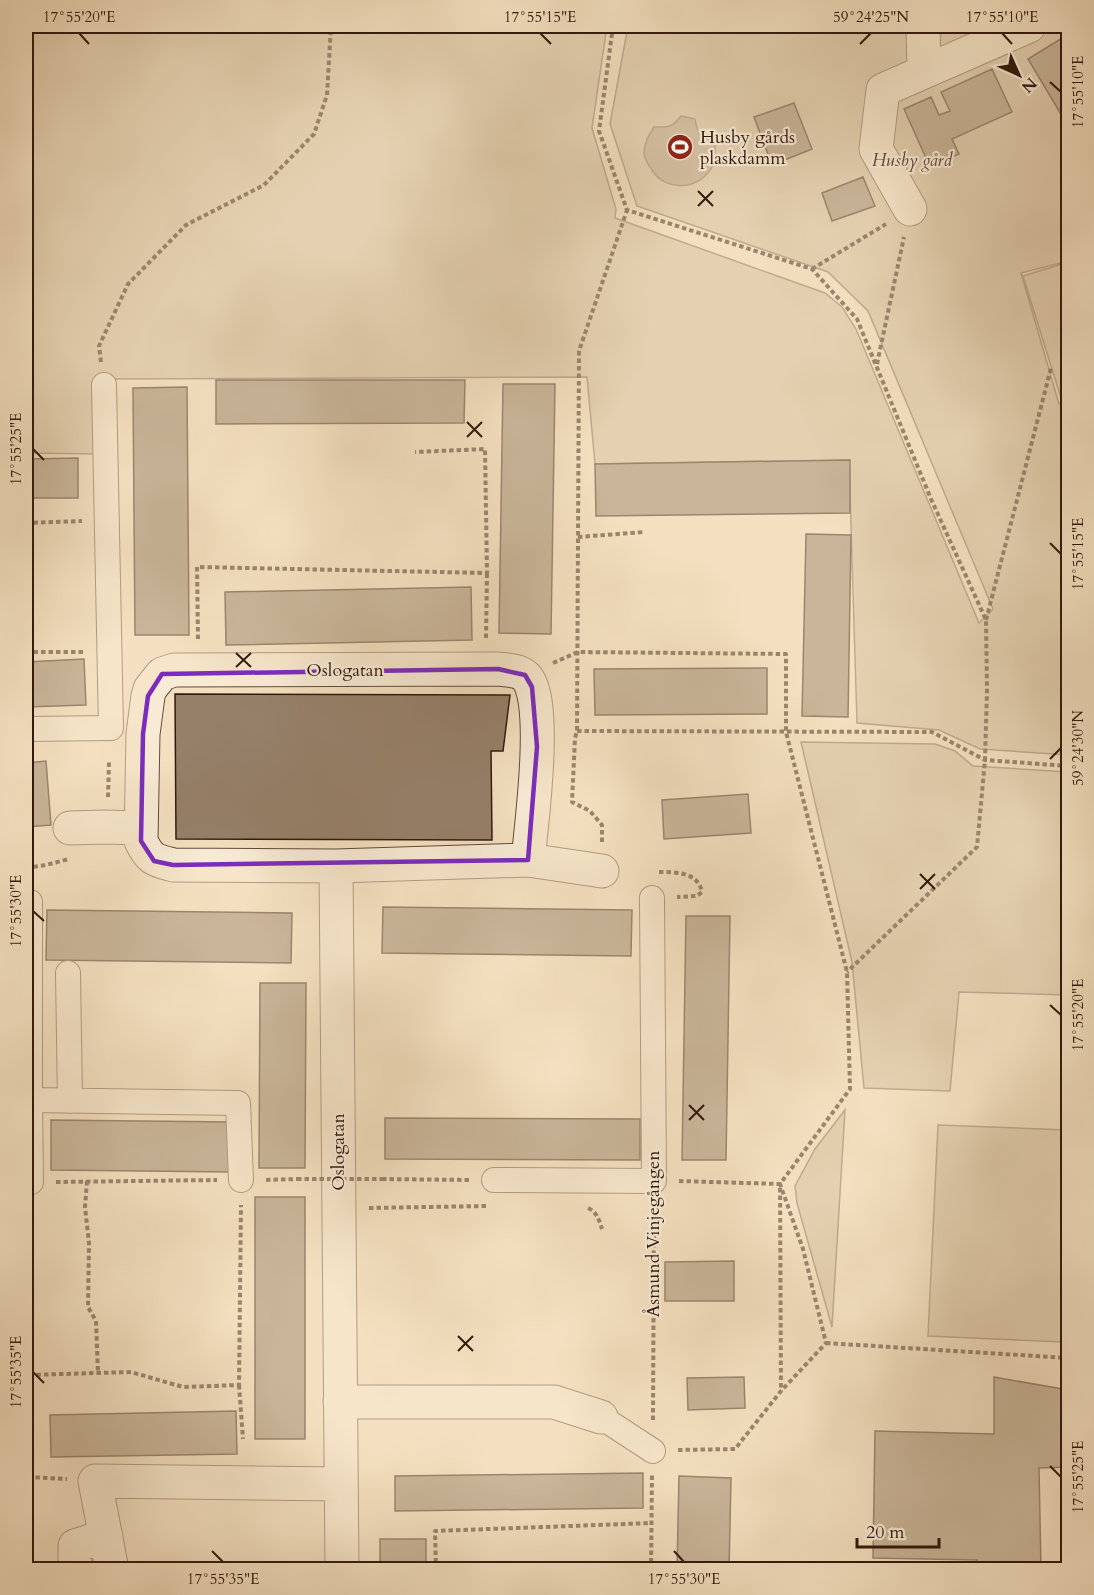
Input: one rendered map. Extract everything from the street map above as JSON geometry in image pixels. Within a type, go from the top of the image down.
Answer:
[{"type":"street","points":[[923,26],[924,72]]},
{"type":"street","points":[[910,209],[876,149],[883,90],[924,72],[988,33],[1029,26]]},
{"type":"street","points":[[26,729],[111,728],[104,385]]},
{"type":"street","name":"Oslogatan","points":[[486,669],[511,670],[525,675],[536,700],[537,747],[528,860],[336,866],[173,865],[154,861],[141,842],[143,734],[148,696],[150,689],[162,674],[174,670],[198,670],[486,669]]},
{"type":"street","points":[[70,828],[141,828]]},
{"type":"street","points":[[528,860],[602,871]]},
{"type":"street","name":"Oslogatan","points":[[336,866],[342,1569]]},
{"type":"street","name":"Åsmund Vinjegången","points":[[652,898],[654,1181]]},
{"type":"street","points":[[30,902],[31,1182]]},
{"type":"street","points":[[68,973],[70,1101]]},
{"type":"street","points":[[30,1100],[238,1103],[241,1180]]},
{"type":"street","points":[[494,1180],[654,1181]]},
{"type":"street","points":[[340,1402],[554,1402],[601,1417],[653,1450]]},
{"type":"street","points":[[112,1569],[94,1481],[340,1484]]},
{"type":"street","points":[[75,1569],[75,1546],[106,1536]]},
{"type":"path","points":[[104,385],[99,346],[128,284],[186,225],[264,185],[314,134],[327,95],[331,26]]},
{"type":"path","points":[[602,871],[602,825],[590,811],[572,802],[577,731],[579,351],[627,210],[599,131],[613,26]]},
{"type":"path","points":[[812,269],[910,209]]},
{"type":"path","points":[[877,366],[910,209]]},
{"type":"path","points":[[627,210],[812,269],[857,319],[931,499],[986,621]]},
{"type":"path","points":[[847,972],[977,847],[986,760],[986,621],[1051,368]]},
{"type":"path","points":[[415,452],[485,449],[486,669]]},
{"type":"path","points":[[26,522],[107,520]]},
{"type":"path","points":[[578,537],[644,532]]},
{"type":"path","points":[[198,670],[197,567],[487,573]]},
{"type":"path","points":[[26,652],[109,652]]},
{"type":"path","points":[[578,652],[786,654],[786,732],[847,972],[850,1089],[780,1184],[781,1390]]},
{"type":"path","points":[[577,731],[932,732],[986,760],[1068,766]]},
{"type":"path","points":[[26,868],[46,865]]},
{"type":"path","points":[[297,1179],[494,1180]]},
{"type":"path","points":[[27,1569],[31,1182],[241,1180],[239,1385],[243,1439]]},
{"type":"path","points":[[87,1181],[85,1207],[89,1243],[88,1307],[96,1321],[98,1373]]},
{"type":"path","points":[[654,1181],[780,1184]]},
{"type":"path","name":"Åsmund Vinjegången","points":[[651,1569],[654,1181]]},
{"type":"path","points":[[780,1184],[803,1250],[826,1342]]},
{"type":"path","points":[[338,1208],[492,1206]]},
{"type":"path","points":[[583,1206],[593,1210],[599,1218],[602,1229]]},
{"type":"path","points":[[826,1342],[1068,1358]]},
{"type":"path","points":[[653,1450],[735,1449],[781,1390],[826,1342]]},
{"type":"path","points":[[29,1375],[131,1372],[183,1387],[239,1385]]},
{"type":"path","points":[[28,1477],[94,1481]]},
{"type":"path","points":[[436,1569],[435,1532],[652,1523]]},
{"type":"highlighted area","points":[[498,669],[525,675],[532,687],[537,747],[528,860],[173,865],[154,861],[141,841],[143,734],[148,696],[162,674]]},
{"type":"green space","points":[[26,26],[607,26],[592,128],[616,209],[615,218],[825,293],[842,307],[856,329],[979,623],[993,609],[868,311],[828,272],[637,206],[610,124],[628,26],[1068,26],[1068,261],[1021,273],[1059,404],[1068,402],[1068,755],[980,749],[939,730],[857,723],[849,460],[595,464],[587,377],[106,379],[92,382],[96,397],[97,454],[26,453]]},
{"type":"green space","points":[[1068,262],[1068,399],[1062,401],[1023,276]]},
{"type":"green space","points":[[801,742],[935,744],[955,751],[973,766],[1068,772],[1068,995],[959,992],[950,1091],[864,1088],[852,962]]},
{"type":"green space","points":[[845,1110],[832,1327],[797,1203],[795,1186],[815,1149]]},
{"type":"green space","points":[[938,1125],[1068,1130],[1068,1230],[1063,1342],[928,1336]]},
{"type":"shaded area","name":"Husby gårds plaskdamm","points":[[681,116],[695,119],[700,134],[715,142],[714,162],[708,173],[700,180],[683,186],[674,185],[658,177],[648,164],[644,153],[646,142],[654,127],[670,126]]},
{"type":"building","points":[[1062,38],[1068,49],[1068,126],[1028,59]]},
{"type":"building","name":"Husby gård","points":[[992,69],[1012,112],[952,139],[959,154],[930,167],[904,109],[931,97],[939,115],[950,111],[941,92]]},
{"type":"building","points":[[794,103],[812,149],[772,165],[754,117]]},
{"type":"building","points":[[863,177],[875,206],[832,221],[822,193]]},
{"type":"building","points":[[216,380],[465,380],[464,423],[216,424]]},
{"type":"building","points":[[503,384],[555,384],[551,634],[499,633]]},
{"type":"building","points":[[187,387],[189,635],[135,635],[133,388]]},
{"type":"building","points":[[78,458],[78,498],[26,498],[26,459]]},
{"type":"building","points":[[850,460],[850,513],[596,516],[595,464]]},
{"type":"building","points":[[806,534],[851,535],[848,717],[802,716]]},
{"type":"building","points":[[471,587],[472,640],[226,645],[225,592]]},
{"type":"building","points":[[84,659],[86,705],[26,707],[26,662]]},
{"type":"building","points":[[767,668],[767,714],[595,715],[594,669]]},
{"type":"building","points":[[175,694],[510,695],[503,751],[491,751],[492,840],[176,839]]},
{"type":"building","points":[[46,761],[51,825],[26,827],[26,763]]},
{"type":"building","points":[[748,794],[751,833],[664,839],[662,800]]},
{"type":"building","points":[[383,907],[632,910],[631,956],[382,953]]},
{"type":"building","points":[[47,910],[292,913],[291,963],[46,960]]},
{"type":"building","points":[[686,916],[730,916],[726,1160],[682,1160]]},
{"type":"building","points":[[260,983],[306,983],[305,1168],[259,1168]]},
{"type":"building","points":[[385,1118],[640,1119],[640,1160],[385,1159]]},
{"type":"building","points":[[51,1120],[232,1122],[232,1172],[51,1170]]},
{"type":"building","points":[[255,1197],[305,1197],[305,1439],[255,1439]]},
{"type":"building","points":[[734,1261],[734,1301],[665,1301],[665,1262]]},
{"type":"building","points":[[744,1377],[745,1408],[688,1410],[687,1378]]},
{"type":"building","points":[[994,1377],[1068,1390],[1068,1467],[1039,1468],[1041,1570],[977,1570],[977,1560],[873,1558],[875,1431],[994,1434]]},
{"type":"building","points":[[236,1411],[237,1454],[51,1457],[50,1415]]},
{"type":"building","points":[[643,1473],[643,1508],[395,1511],[395,1476]]},
{"type":"building","points":[[679,1476],[731,1478],[729,1570],[677,1570]]},
{"type":"building","points":[[380,1539],[426,1539],[426,1570],[380,1570]]},
{"type":"place","name":"Husby gårds plaskdamm","points":[[680,147]]}]
